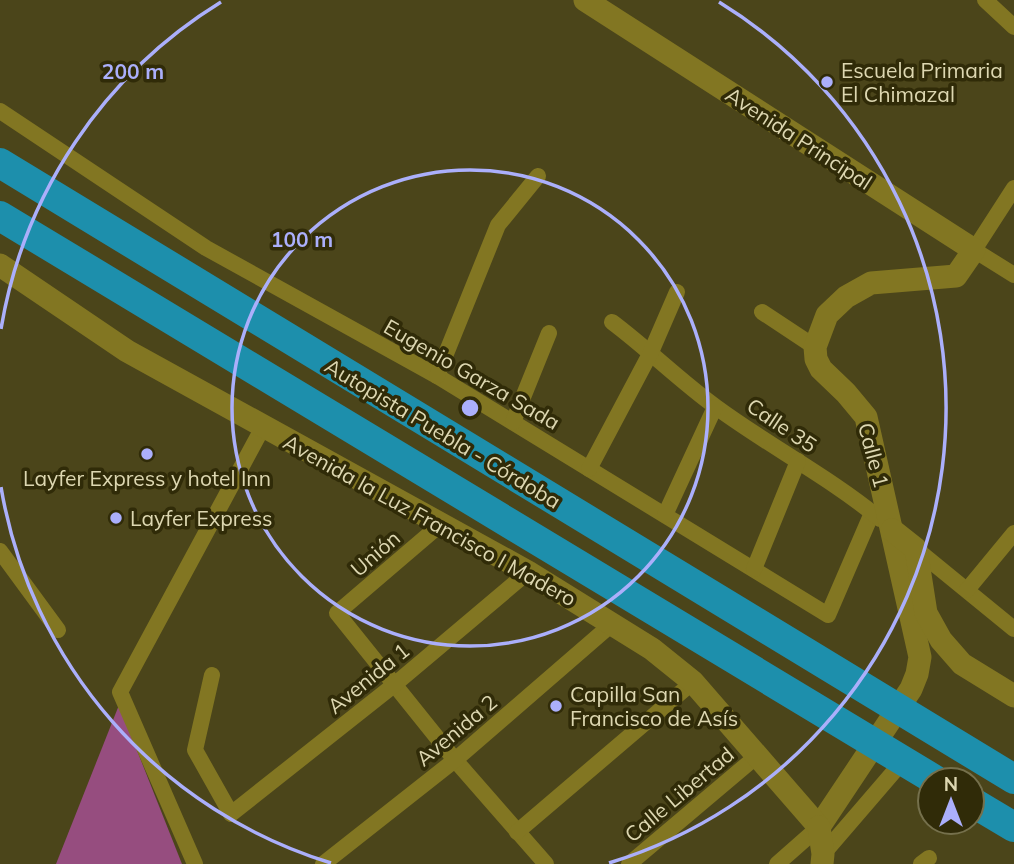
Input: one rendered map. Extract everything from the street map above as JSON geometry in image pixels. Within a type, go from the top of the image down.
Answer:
[{"type":"highway","name":"Autopista Puebla - Córdoba","points":[[0,163],[1014,779]]},
{"type":"highway","name":"Autopista Puebla - Córdoba","points":[[0,216],[916,768]]},
{"type":"highway","points":[[986,810],[1014,827]]},
{"type":"street","name":"Avenida Principal","points":[[585,0],[1014,275]]},
{"type":"street","points":[[985,0],[1014,27]]},
{"type":"street","name":"Eugenio Garza Sada","points":[[0,111],[206,248],[437,376],[828,615],[872,513]]},
{"type":"street","points":[[437,376],[498,225],[538,176]]},
{"type":"street","points":[[762,312],[818,358],[827,315],[846,297],[871,283],[956,276],[1014,188]]},
{"type":"street","name":"Avenida la Luz Francisco I Madero","points":[[0,265],[117,345],[528,572],[652,649],[693,682],[819,827]]},
{"type":"street","points":[[589,469],[651,352],[677,292]]},
{"type":"street","name":"Calle 35","points":[[612,323],[651,352],[715,407],[798,461],[892,530]]},
{"type":"street","points":[[513,422],[549,332]]},
{"type":"street","name":"Calle 1","points":[[818,358],[866,417],[919,657],[917,674],[911,689],[819,827]]},
{"type":"street","points":[[665,515],[715,407]]},
{"type":"street","points":[[195,864],[120,692],[263,427]]},
{"type":"street","points":[[754,569],[798,461]]},
{"type":"street","name":"Unión","points":[[394,685],[337,614],[441,524]]},
{"type":"street","points":[[892,530],[1014,629]]},
{"type":"street","points":[[967,590],[1014,533]]},
{"type":"street","points":[[916,549],[926,614],[941,640],[962,664],[1012,690]]},
{"type":"street","points":[[3,556],[58,630]]},
{"type":"street","name":"Avenida 1","points":[[212,675],[195,750],[232,814],[394,685],[528,572]]},
{"type":"street","name":"Avenida 2","points":[[323,864],[454,760],[612,624]]},
{"type":"street","points":[[517,832],[693,682]]},
{"type":"street","points":[[394,685],[454,760],[546,864]]},
{"type":"street","points":[[822,859],[884,749]]},
{"type":"street","name":"Calle Libertad","points":[[629,864],[757,756]]},
{"type":"street","points":[[819,827],[822,859]]},
{"type":"street","points":[[777,864],[819,827]]},
{"type":"shaded area","points":[[119,705],[182,864],[56,864]]},
{"type":"place","name":"Escuela Primaria El Chimazal","points":[[827,82]]},
{"type":"place","name":"Layfer Express y hotel Inn","points":[[147,454]]},
{"type":"place","name":"Layfer Express","points":[[116,518]]},
{"type":"place","name":"Capilla San Francisco de Asís","points":[[556,706]]}]
